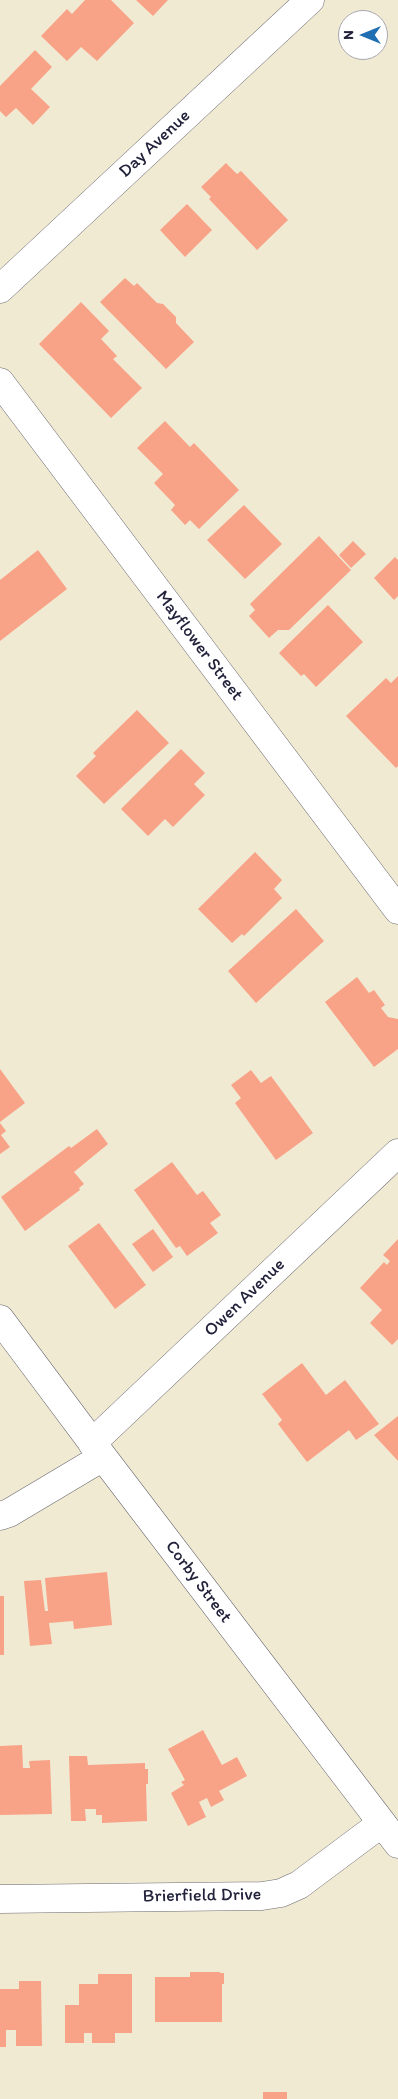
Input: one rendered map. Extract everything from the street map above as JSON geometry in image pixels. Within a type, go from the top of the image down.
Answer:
[{"type":"street","name":"Day Avenue","points":[[0,288],[310,0]]},
{"type":"street","name":"Mayflower Street","points":[[0,382],[398,910]]},
{"type":"street","name":"Owen Avenue","points":[[0,1516],[9,1513],[97,1450],[398,1153]]},
{"type":"street","name":"Corby Street","points":[[0,1319],[97,1450],[390,1834]]},
{"type":"street","name":"Brierfield Drive","points":[[0,1898],[262,1896],[281,1893],[299,1885],[390,1834]]},
{"type":"building","points":[[85,0],[111,0],[134,23],[97,61],[81,47],[67,61],[41,36],[67,9],[72,14]]},
{"type":"building","points":[[136,0],[168,0],[153,16]]},
{"type":"building","points":[[35,50],[52,67],[31,89],[50,107],[33,125],[16,108],[6,117],[0,111],[0,86]]},
{"type":"building","points":[[226,163],[237,174],[241,171],[288,220],[257,250],[209,199],[211,197],[201,187]]},
{"type":"building","points":[[187,204],[212,230],[185,257],[160,230]]},
{"type":"building","points":[[125,278],[134,286],[137,283],[157,303],[163,304],[176,317],[176,323],[194,342],[166,369],[100,302]]},
{"type":"building","points":[[81,302],[109,331],[101,339],[117,356],[113,359],[142,388],[111,418],[39,344]]},
{"type":"building","points":[[165,421],[190,447],[194,443],[239,490],[199,529],[190,520],[185,525],[171,510],[175,505],[154,483],[163,474],[137,448]]},
{"type":"building","points":[[244,505],[282,544],[245,579],[207,540]]},
{"type":"building","points":[[319,536],[351,570],[289,630],[278,630],[269,638],[249,616],[255,610],[250,604]]},
{"type":"building","points":[[353,541],[366,554],[351,568],[339,555]]},
{"type":"building","points":[[38,550],[67,589],[0,641],[0,580]]},
{"type":"building","points":[[395,557],[398,560],[398,596],[394,600],[374,578]]},
{"type":"building","points":[[328,605],[363,642],[316,687],[304,674],[301,676],[279,653]]},
{"type":"building","points":[[398,676],[398,766],[396,768],[346,716],[386,678],[391,683]]},
{"type":"building","points":[[137,710],[169,743],[104,804],[76,776],[96,756],[93,753]]},
{"type":"building","points":[[181,749],[205,773],[194,784],[205,795],[173,827],[165,819],[148,836],[121,809]]},
{"type":"building","points":[[255,852],[282,880],[274,889],[282,898],[244,936],[242,934],[232,943],[198,909]]},
{"type":"building","points":[[296,909],[324,941],[256,1003],[228,971]]},
{"type":"building","points":[[357,977],[369,993],[374,990],[385,1005],[381,1008],[388,1017],[398,1019],[398,1049],[374,1067],[325,1002]]},
{"type":"building","points":[[0,1069],[25,1103],[0,1122]]},
{"type":"building","points":[[251,1070],[261,1083],[271,1076],[313,1133],[276,1160],[235,1103],[241,1098],[231,1085]]},
{"type":"building","points":[[0,1123],[6,1131],[1,1135],[10,1147],[0,1154]]},
{"type":"building","points":[[97,1129],[108,1144],[74,1172],[84,1184],[79,1188],[80,1190],[25,1231],[1,1197],[69,1146],[71,1148]]},
{"type":"building","points":[[172,1162],[197,1195],[203,1191],[221,1215],[210,1223],[218,1233],[187,1256],[180,1246],[176,1248],[134,1190]]},
{"type":"building","points":[[99,1223],[146,1285],[115,1309],[68,1246]]},
{"type":"building","points":[[153,1229],[173,1257],[153,1272],[132,1244]]},
{"type":"building","points":[[398,1239],[398,1339],[392,1345],[370,1323],[382,1310],[360,1288],[384,1262],[387,1265],[390,1261],[383,1255]]},
{"type":"building","points":[[302,1363],[326,1395],[345,1380],[379,1424],[356,1440],[349,1430],[307,1462],[278,1424],[282,1420],[262,1394]]},
{"type":"building","points":[[398,1416],[398,1461],[374,1435]]},
{"type":"building","points":[[107,1572],[112,1625],[74,1629],[73,1621],[49,1623],[52,1644],[30,1646],[24,1581],[41,1580],[45,1611],[48,1611],[45,1578]]},
{"type":"building","points":[[0,1596],[4,1596],[4,1655],[0,1655]]},
{"type":"building","points":[[203,1730],[222,1765],[237,1757],[247,1776],[219,1791],[224,1800],[211,1807],[207,1798],[199,1802],[206,1817],[188,1826],[171,1793],[184,1785],[181,1782],[185,1780],[168,1749]]},
{"type":"building","points":[[22,1745],[23,1768],[30,1768],[29,1761],[50,1760],[52,1814],[0,1815],[0,1746]]},
{"type":"building","points":[[69,1756],[87,1756],[88,1765],[145,1763],[145,1769],[148,1769],[148,1784],[146,1784],[147,1821],[102,1823],[102,1815],[96,1815],[96,1809],[85,1809],[86,1821],[71,1821]]},
{"type":"building","points":[[190,1972],[224,1973],[224,1984],[222,1984],[222,2022],[155,2022],[155,1977],[190,1977]]},
{"type":"building","points":[[98,1974],[132,1974],[132,2033],[115,2033],[115,2043],[92,2043],[92,2033],[84,2033],[84,2043],[65,2043],[65,2005],[79,2005],[79,1984],[98,1984]]},
{"type":"building","points":[[19,1981],[41,1981],[42,2046],[16,2046],[16,2030],[6,2030],[6,2047],[0,2047],[0,1989],[19,1989]]},
{"type":"building","points":[[263,2092],[287,2092],[287,2099],[263,2099]]}]
